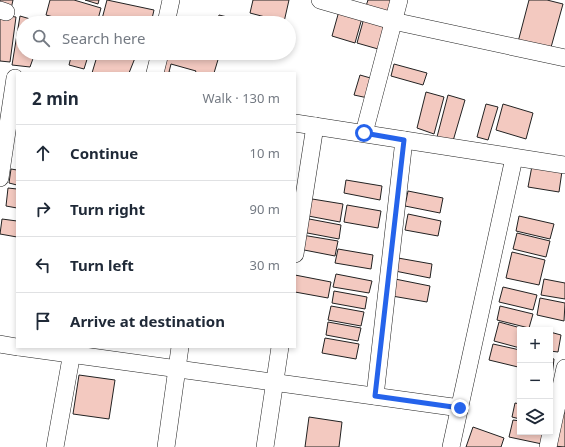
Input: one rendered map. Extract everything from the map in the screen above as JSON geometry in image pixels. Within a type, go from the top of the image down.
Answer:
[{"type":"street","points":[[168,16],[171,0]]},
{"type":"street","points":[[320,0],[393,21],[565,58]]},
{"type":"street","points":[[364,133],[399,0]]},
{"type":"street","points":[[155,72],[158,60]]},
{"type":"street","points":[[0,178],[10,78]]},
{"type":"street","points":[[296,123],[565,165]]},
{"type":"street","points":[[296,248],[315,126]]},
{"type":"street","points":[[375,396],[404,140]]},
{"type":"street","points":[[451,447],[514,158]]},
{"type":"street","points":[[0,344],[16,347]]},
{"type":"street","points":[[32,348],[72,351],[177,369],[460,408]]},
{"type":"street","points":[[166,447],[180,348]]},
{"type":"street","points":[[265,447],[280,348]]},
{"type":"street","points":[[55,447],[72,351]]},
{"type":"street","points":[[548,447],[565,368]]},
{"type":"building","points":[[0,0],[13,0],[11,9],[0,6]]},
{"type":"building","points":[[50,0],[74,0],[101,8],[99,16],[46,15]]},
{"type":"building","points":[[85,0],[99,0],[98,4]]},
{"type":"building","points":[[107,0],[154,10],[153,16],[103,16]]},
{"type":"building","points":[[253,0],[289,0],[285,16],[261,16],[250,13]]},
{"type":"building","points":[[368,0],[393,0],[390,12],[366,6]]},
{"type":"building","points":[[529,0],[547,0],[563,4],[550,51],[518,42]]},
{"type":"building","points":[[339,11],[362,18],[355,43],[332,36]]},
{"type":"building","points":[[0,15],[16,17],[10,62],[0,61]]},
{"type":"building","points":[[364,18],[385,24],[378,49],[357,43]]},
{"type":"building","points":[[16,40],[16,60],[32,60],[30,67],[12,65]]},
{"type":"building","points":[[70,60],[87,60],[84,69],[69,65]]},
{"type":"building","points":[[96,60],[134,60],[129,72],[92,72]]},
{"type":"building","points":[[164,60],[218,60],[214,72],[196,72],[171,64],[169,72],[160,72]]},
{"type":"building","points":[[394,64],[427,73],[423,85],[391,76]]},
{"type":"building","points":[[360,75],[374,79],[368,98],[354,95]]},
{"type":"building","points":[[426,92],[444,97],[434,134],[417,128]]},
{"type":"building","points":[[448,95],[465,100],[453,141],[437,137]]},
{"type":"building","points":[[486,104],[498,107],[488,140],[477,137]]},
{"type":"building","points":[[503,104],[533,113],[526,139],[496,130]]},
{"type":"building","points":[[532,166],[562,171],[559,192],[528,187]]},
{"type":"building","points":[[11,169],[16,170],[16,185],[9,183]]},
{"type":"building","points":[[346,180],[382,186],[380,200],[344,193]]},
{"type":"building","points":[[8,188],[16,189],[16,208],[6,206]]},
{"type":"building","points":[[408,191],[443,198],[440,213],[405,206]]},
{"type":"building","points":[[306,198],[343,204],[340,222],[303,215]]},
{"type":"building","points":[[347,205],[381,211],[378,228],[344,222]]},
{"type":"building","points":[[408,214],[441,221],[438,236],[405,230]]},
{"type":"building","points":[[519,216],[554,224],[550,239],[516,231]]},
{"type":"building","points":[[304,218],[341,225],[339,239],[302,232]]},
{"type":"building","points":[[2,219],[16,221],[16,237],[0,234]]},
{"type":"building","points":[[517,233],[550,241],[546,257],[513,249]]},
{"type":"building","points":[[302,235],[338,241],[335,256],[299,249]]},
{"type":"building","points":[[338,249],[373,255],[371,269],[335,263]]},
{"type":"building","points":[[512,252],[545,260],[539,285],[506,278]]},
{"type":"building","points":[[398,258],[432,264],[430,278],[395,271]]},
{"type":"building","points":[[336,274],[372,281],[369,293],[333,287]]},
{"type":"building","points":[[296,275],[331,282],[328,298],[296,292]]},
{"type":"building","points":[[395,279],[430,286],[427,302],[392,296]]},
{"type":"building","points":[[544,279],[565,283],[565,299],[541,295]]},
{"type":"building","points":[[503,287],[537,295],[533,310],[499,302]]},
{"type":"building","points":[[334,291],[367,297],[365,309],[332,303]]},
{"type":"building","points":[[540,298],[565,303],[564,321],[537,315]]},
{"type":"building","points":[[331,306],[364,312],[361,326],[328,320]]},
{"type":"building","points":[[500,306],[533,314],[529,327],[497,320]]},
{"type":"building","points":[[328,322],[361,328],[358,341],[326,335]]},
{"type":"building","points":[[499,322],[517,327],[517,347],[494,341]]},
{"type":"building","points":[[553,333],[561,335],[558,352],[553,351]]},
{"type":"building","points":[[325,338],[359,344],[356,359],[322,353]]},
{"type":"building","points":[[493,344],[517,349],[517,367],[489,360]]},
{"type":"building","points":[[79,375],[115,380],[109,419],[73,414]]},
{"type":"building","points":[[515,403],[517,403],[517,418],[512,417]]},
{"type":"building","points":[[561,412],[565,413],[565,447],[553,446]]},
{"type":"building","points":[[309,417],[342,422],[339,447],[305,447]]},
{"type":"building","points":[[513,420],[517,421],[517,435],[544,435],[542,444],[509,437]]},
{"type":"building","points":[[473,427],[504,438],[501,447],[466,447]]},
{"type":"route","points":[[364,133],[404,140],[375,396],[460,408]]}]
